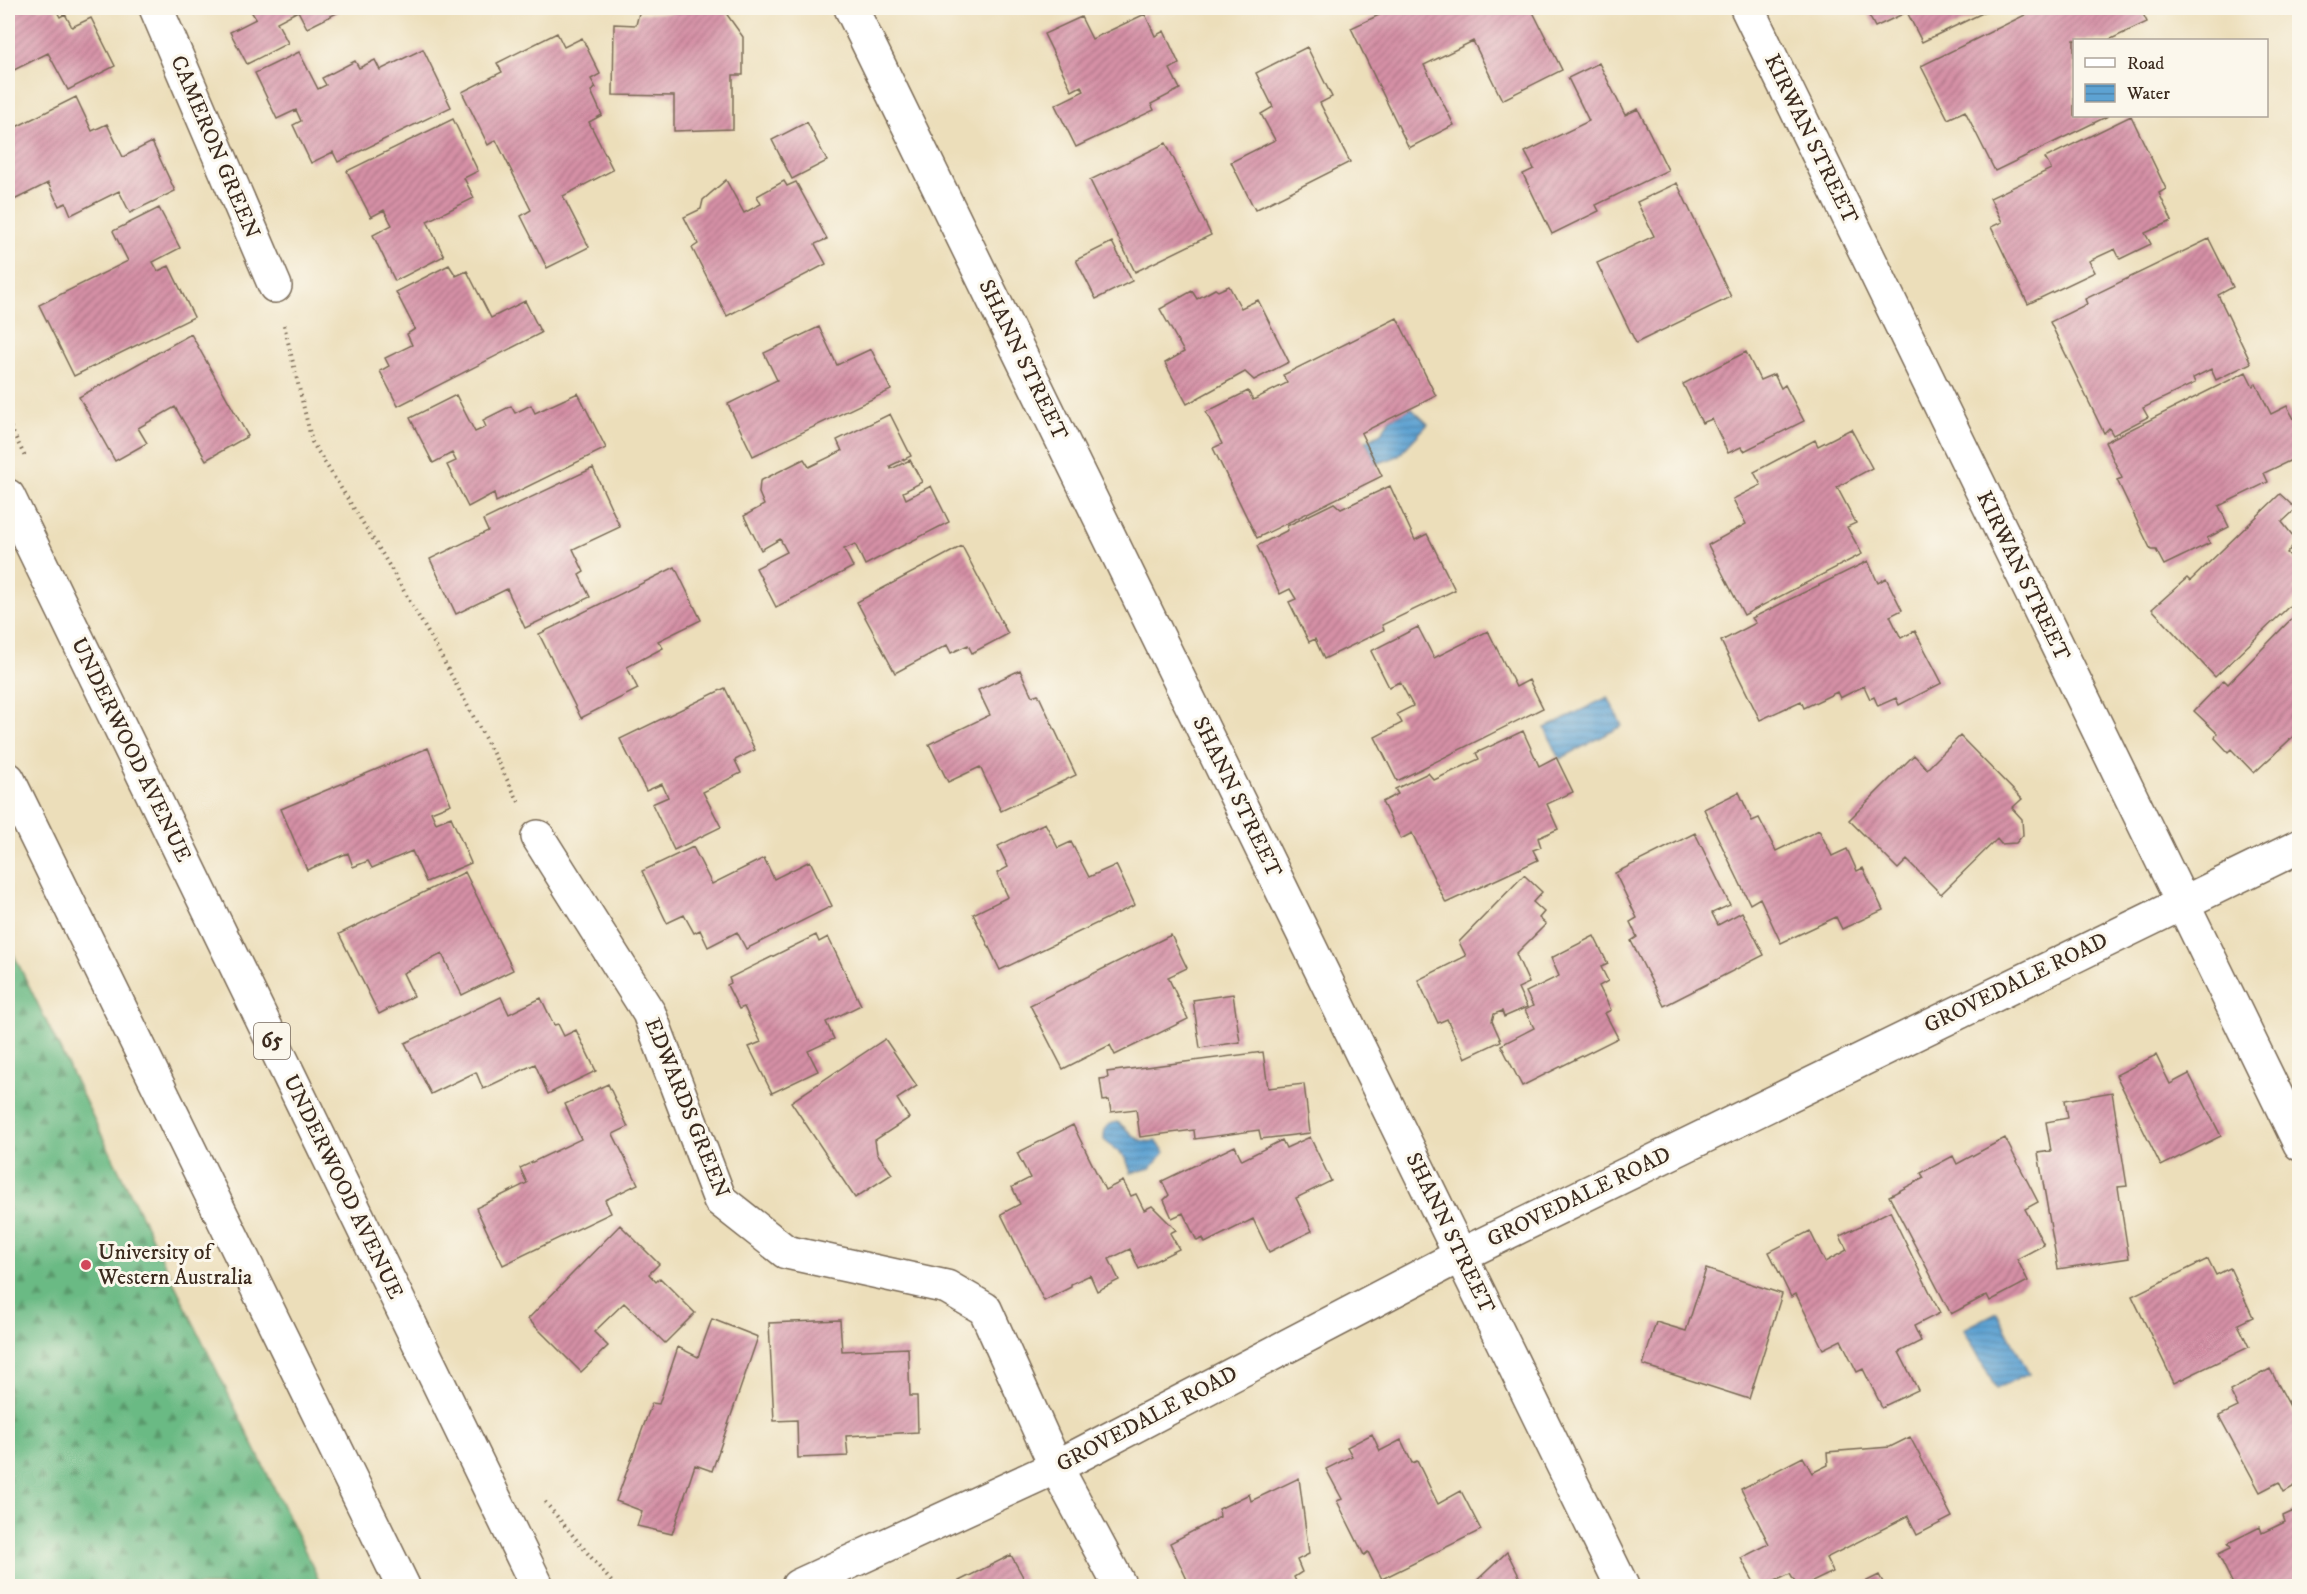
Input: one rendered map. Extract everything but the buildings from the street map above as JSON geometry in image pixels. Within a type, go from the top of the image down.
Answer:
[{"type":"street","name":"CAMERON GREEN","points":[[156,8],[275,286]]},
{"type":"street","name":"SHANN STREET","points":[[851,8],[1622,1587]]},
{"type":"street","name":"KIRWAN STREET","points":[[1747,8],[2300,1144]]},
{"type":"street","name":"UNDERWOOD AVENUE","points":[[8,496],[537,1587]]},
{"type":"street","points":[[8,779],[403,1587]]},
{"type":"street","name":"EDWARDS GREEN","points":[[538,837],[649,1013],[720,1200],[786,1252],[947,1287],[985,1309],[1056,1467],[1120,1587]]},
{"type":"street","name":"GROVEDALE ROAD","points":[[798,1587],[1056,1467],[1461,1255],[2300,846]]},
{"type":"path","points":[[275,286],[312,442],[383,555],[434,643],[538,837]]},
{"type":"green space","name":"University of Western Australia","points":[[8,943],[322,1586],[8,1586]]},
{"type":"water","points":[[1411,408],[1428,424],[1398,456],[1376,464],[1366,441],[1381,433],[1390,419]]},
{"type":"water","points":[[1608,697],[1622,726],[1560,759],[1545,728]]},
{"type":"water","points":[[1117,1122],[1142,1141],[1156,1141],[1165,1152],[1151,1168],[1131,1173],[1126,1158],[1104,1140],[1106,1127]]},
{"type":"water","points":[[1997,1312],[2029,1374],[1996,1389],[1964,1329]]},
{"type":"place","name":"University of Western Australia","points":[[86,1265]]}]
